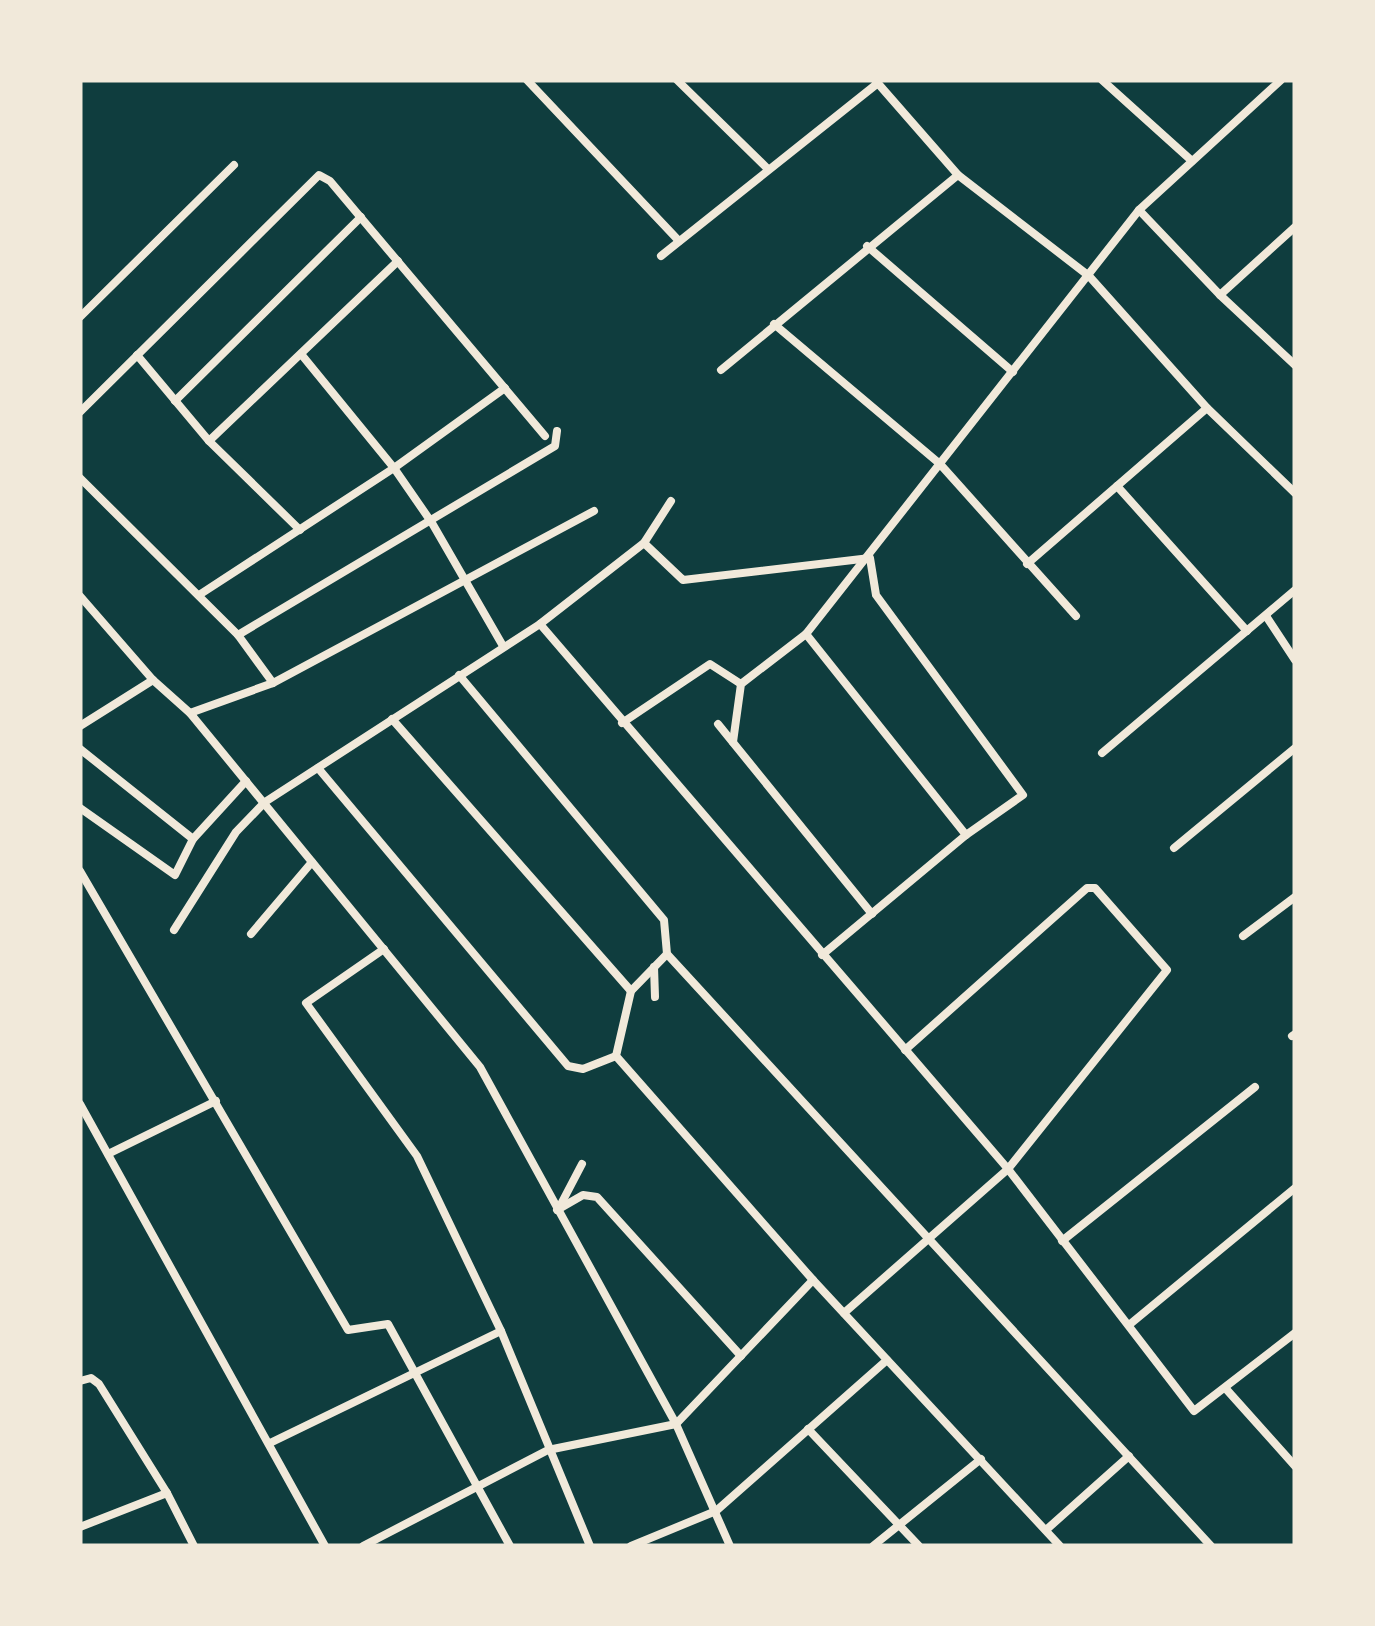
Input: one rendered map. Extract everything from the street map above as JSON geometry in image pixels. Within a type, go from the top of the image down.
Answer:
[{"type":"street","points":[[527,80],[679,241]]},
{"type":"street","points":[[677,80],[768,168]]},
{"type":"street","points":[[1102,80],[1192,161]]},
{"type":"street","points":[[733,743],[742,684],[806,634],[870,558],[1139,210],[1281,80]]},
{"type":"street","points":[[661,256],[876,82],[958,174],[1090,276],[1207,408],[1295,493]]},
{"type":"street","points":[[80,316],[234,164]]},
{"type":"street","points":[[721,370],[958,174]]},
{"type":"street","points":[[80,412],[319,175],[330,182],[544,436]]},
{"type":"street","points":[[1139,210],[1220,295],[1295,365]]},
{"type":"street","points":[[175,400],[361,218]]},
{"type":"street","points":[[1220,295],[1295,227]]},
{"type":"street","points":[[867,246],[1013,372]]},
{"type":"street","points":[[209,441],[398,262]]},
{"type":"street","points":[[774,324],[940,464],[1076,616]]},
{"type":"street","points":[[301,354],[394,468],[432,523],[503,646]]},
{"type":"street","points":[[137,355],[209,441],[300,530]]},
{"type":"street","points":[[199,595],[394,468],[505,388]]},
{"type":"street","points":[[1027,564],[1207,408]]},
{"type":"street","points":[[238,635],[432,523],[555,446],[557,431]]},
{"type":"street","points":[[80,478],[238,635],[273,683]]},
{"type":"street","points":[[1117,486],[1247,631]]},
{"type":"street","points":[[174,930],[236,832],[266,802],[540,624],[644,543],[671,501]]},
{"type":"street","points":[[190,713],[273,683],[468,582],[594,511]]},
{"type":"street","points":[[644,543],[684,580],[870,558]]},
{"type":"street","points":[[822,956],[966,835],[1023,795],[876,595],[870,558]]},
{"type":"street","points":[[1102,753],[1295,590]]},
{"type":"street","points":[[80,596],[153,680],[190,713],[266,802],[480,1067],[676,1424],[730,1546]]},
{"type":"street","points":[[1266,616],[1295,660]]},
{"type":"street","points":[[540,624],[1008,1169],[1194,1411],[1227,1390],[1295,1334]]},
{"type":"street","points":[[806,634],[966,835]]},
{"type":"street","points":[[622,723],[710,664],[742,684]]},
{"type":"street","points":[[459,675],[664,920],[667,954],[1211,1546]]},
{"type":"street","points":[[80,726],[153,680]]},
{"type":"street","points":[[392,719],[631,991]]},
{"type":"street","points":[[718,724],[872,914]]},
{"type":"street","points":[[1174,848],[1295,748]]},
{"type":"street","points":[[80,749],[192,839]]},
{"type":"street","points":[[318,768],[568,1066],[583,1069],[616,1056]]},
{"type":"street","points":[[80,808],[175,875],[192,839],[246,781]]},
{"type":"street","points":[[251,934],[312,862]]},
{"type":"street","points":[[80,870],[348,1330],[388,1324],[510,1546]]},
{"type":"street","points":[[844,1313],[1008,1169],[1165,977],[1165,964],[1102,892],[1087,888],[905,1050]]},
{"type":"street","points":[[1243,936],[1295,897]]},
{"type":"street","points":[[384,948],[306,1003],[417,1156],[502,1331],[590,1546]]},
{"type":"street","points":[[616,1056],[631,991],[667,954]]},
{"type":"street","points":[[654,968],[655,997]]},
{"type":"street","points":[[616,1056],[814,1280],[1060,1546]]},
{"type":"street","points":[[1062,1241],[1254,1087]]},
{"type":"street","points":[[108,1154],[216,1100]]},
{"type":"street","points":[[80,1104],[325,1546]]},
{"type":"street","points":[[558,1210],[582,1164]]},
{"type":"street","points":[[1129,1325],[1295,1188]]},
{"type":"street","points":[[558,1210],[588,1194],[597,1197],[742,1356]]},
{"type":"street","points":[[363,1546],[548,1450],[676,1424],[814,1280]]},
{"type":"street","points":[[270,1443],[502,1331]]},
{"type":"street","points":[[632,1546],[716,1511],[887,1360]]},
{"type":"street","points":[[80,1381],[91,1378],[99,1384],[167,1493],[194,1546]]},
{"type":"street","points":[[1227,1390],[1295,1466]]},
{"type":"street","points":[[808,1429],[919,1546]]},
{"type":"street","points":[[1046,1530],[1129,1456]]},
{"type":"street","points":[[874,1546],[981,1459]]},
{"type":"street","points":[[80,1527],[167,1493]]}]
